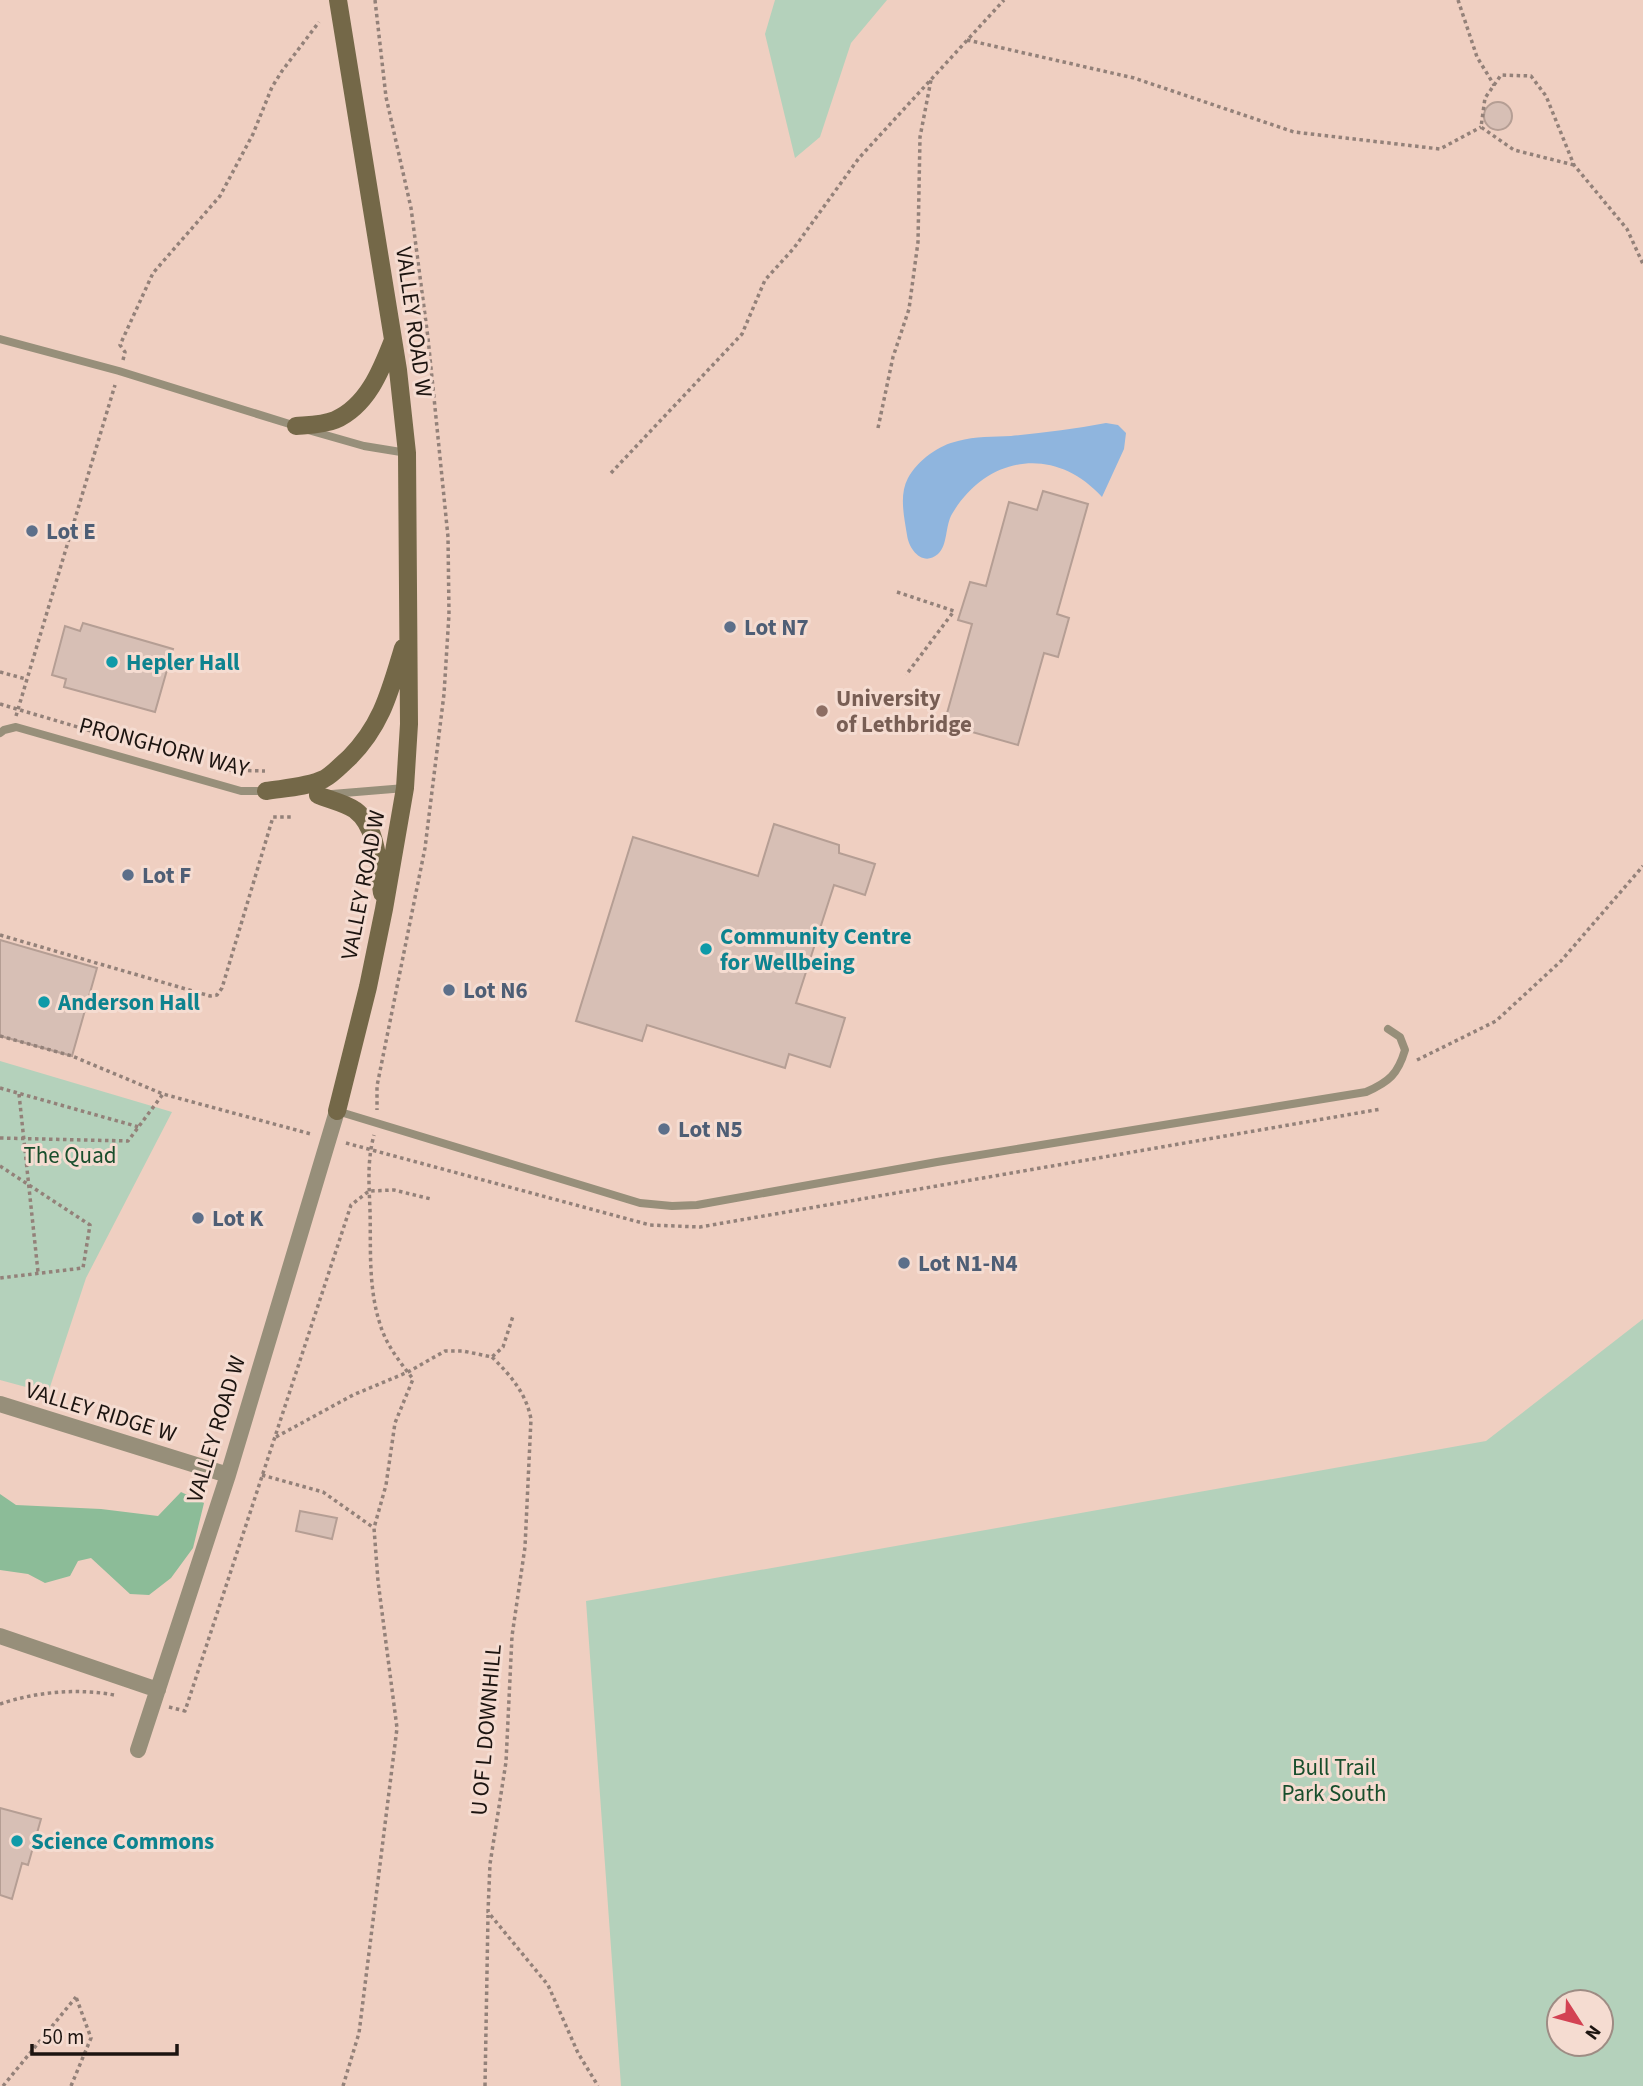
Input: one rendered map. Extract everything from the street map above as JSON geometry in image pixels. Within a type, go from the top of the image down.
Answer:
[{"type":"street","name":"VALLEY ROAD W","points":[[138,1749],[228,1475],[330,1139],[368,987],[405,788],[409,724],[407,453],[393,340],[338,0]]},
{"type":"street","points":[[296,426],[332,422],[349,412],[379,375],[393,340]]},
{"type":"street","points":[[266,791],[324,779],[358,748],[385,708],[409,632]]},
{"type":"street","points":[[318,795],[352,808],[366,819],[374,843],[384,909]]},
{"type":"street","name":"VALLEY RIDGE W","points":[[0,1404],[228,1475]]},
{"type":"street","points":[[0,1636],[156,1697]]},
{"type":"lane","points":[[0,339],[120,371],[364,446],[407,453]]},
{"type":"lane","points":[[0,733],[13,728]]},
{"type":"lane","name":"PRONGHORN WAY","points":[[13,728],[241,791],[318,795],[405,788]]},
{"type":"lane","points":[[337,1111],[640,1203],[697,1205],[937,1162],[1366,1092],[1382,1085],[1399,1069],[1405,1050],[1400,1037],[1388,1029]]},
{"type":"path","points":[[611,473],[741,334],[765,280],[794,248],[859,158],[1004,0]]},
{"type":"path","points":[[1458,0],[1477,57],[1494,85]]},
{"type":"path","points":[[13,728],[120,371],[125,352],[120,345],[153,273],[220,196],[253,134],[277,79],[319,22]]},
{"type":"path","points":[[967,40],[1133,78],[1294,132],[1440,149],[1481,127]]},
{"type":"path","points":[[1481,127],[1485,98],[1501,75],[1531,76],[1546,96],[1574,165],[1627,229],[1643,264]]},
{"type":"path","points":[[878,428],[893,357],[909,309],[918,242],[920,137],[931,78]]},
{"type":"path","points":[[1481,127],[1514,150],[1574,165]]},
{"type":"path","points":[[897,593],[954,611],[906,675]]},
{"type":"path","points":[[0,672],[26,679]]},
{"type":"path","points":[[0,704],[183,758]]},
{"type":"path","points":[[208,766],[221,770],[274,771],[300,786]]},
{"type":"path","points":[[0,935],[210,996],[217,995],[222,988],[273,817],[294,817]]},
{"type":"path","points":[[1399,1069],[1496,1021],[1561,961],[1643,866]]},
{"type":"path","points":[[0,1036],[72,1056],[163,1094],[650,1225],[700,1227],[1381,1109]]},
{"type":"path","points":[[0,1088],[139,1128]]},
{"type":"path","points":[[19,1094],[38,1273]]},
{"type":"path","points":[[0,1138],[128,1141],[163,1094]]},
{"type":"path","points":[[343,2086],[359,2033],[397,1728],[377,1581],[374,1528],[386,1485],[395,1423],[413,1379],[394,1356],[380,1324],[372,1284],[370,1150],[377,1124]]},
{"type":"path","points":[[0,1166],[90,1225],[83,1268],[0,1278]]},
{"type":"path","points":[[156,1697],[185,1711],[351,1205],[369,1191],[394,1190],[431,1199]]},
{"type":"path","points":[[275,1438],[353,1395],[408,1372],[445,1351],[463,1351],[492,1357],[503,1347],[513,1316]]},
{"type":"path","name":"U OF L DOWNHILL","points":[[485,2086],[490,1864],[506,1762],[512,1636],[525,1547],[530,1419],[527,1403],[513,1378],[492,1357]]},
{"type":"path","points":[[262,1475],[323,1492],[374,1528]]},
{"type":"path","points":[[0,1704],[46,1694],[76,1692],[102,1692],[121,1696]]},
{"type":"path","points":[[488,1912],[548,1985],[578,2053],[598,2086]]},
{"type":"path","points":[[3,2086],[76,1997],[91,2038],[71,2086]]},
{"type":"shaded area","name":"University of Lethbridge","points":[[0,0],[1643,0],[1643,1422],[1167,2086],[0,2086]]},
{"type":"green space","points":[[775,0],[887,0],[851,43],[820,137],[795,158],[765,34]]},
{"type":"green space","name":"The Quad","points":[[0,1061],[172,1112],[86,1278],[48,1393],[0,1380]]},
{"type":"green space","name":"Bull Trail Park South","points":[[1643,1319],[1643,2086],[621,2086],[586,1601],[1486,1441]]},
{"type":"green space","points":[[181,1492],[204,1503],[193,1548],[171,1578],[149,1595],[130,1594],[91,1558],[78,1561],[70,1576],[45,1583],[28,1574],[0,1570],[0,1494],[16,1505],[101,1509],[158,1516]]},
{"type":"water","points":[[1106,423],[1118,425],[1126,433],[1124,449],[1102,497],[1083,480],[1064,469],[1043,464],[1022,464],[1002,469],[984,479],[967,494],[952,514],[938,554],[927,559],[914,551],[907,535],[904,491],[912,471],[930,454],[964,439],[1035,434]]},
{"type":"building","points":[[1498,102],[1508,106],[1512,116],[1508,126],[1498,130],[1488,126],[1484,116],[1488,106]]},
{"type":"building","points":[[1043,491],[1088,504],[1057,614],[1069,618],[1058,657],[1044,653],[1018,745],[944,724],[972,624],[958,620],[970,582],[986,586],[1009,502],[1037,510]]},
{"type":"building","name":"Hepler Hall","points":[[83,623],[173,649],[155,712],[64,687],[66,679],[52,675],[65,626],[80,631]]},
{"type":"building","name":"Community Centre for Wellbeing","points":[[774,824],[839,845],[839,853],[875,864],[865,895],[834,885],[796,1003],[845,1018],[830,1067],[789,1054],[785,1068],[647,1025],[642,1041],[576,1021],[633,837],[758,876]]},
{"type":"building","name":"Anderson Hall","points":[[0,940],[97,968],[72,1056],[0,1036]]},
{"type":"building","points":[[300,1511],[337,1518],[332,1539],[296,1531]]},
{"type":"building","name":"Science Commons","points":[[0,1808],[41,1819],[28,1865],[22,1863],[12,1899],[0,1895]]},
{"type":"place","name":"Lot E","points":[[32,531]]},
{"type":"place","name":"Lot N7","points":[[730,627]]},
{"type":"place","name":"Hepler Hall","points":[[112,662]]},
{"type":"place","name":"University of Lethbridge","points":[[822,711]]},
{"type":"place","name":"Lot F","points":[[128,875]]},
{"type":"place","name":"Community Centre for Wellbeing","points":[[706,949]]},
{"type":"place","name":"Lot N6","points":[[449,990]]},
{"type":"place","name":"Anderson Hall","points":[[44,1002]]},
{"type":"place","name":"Lot N5","points":[[664,1129]]},
{"type":"place","name":"Lot K","points":[[198,1218]]},
{"type":"place","name":"Lot N1-N4","points":[[904,1263]]},
{"type":"place","name":"Science Commons","points":[[17,1841]]}]
